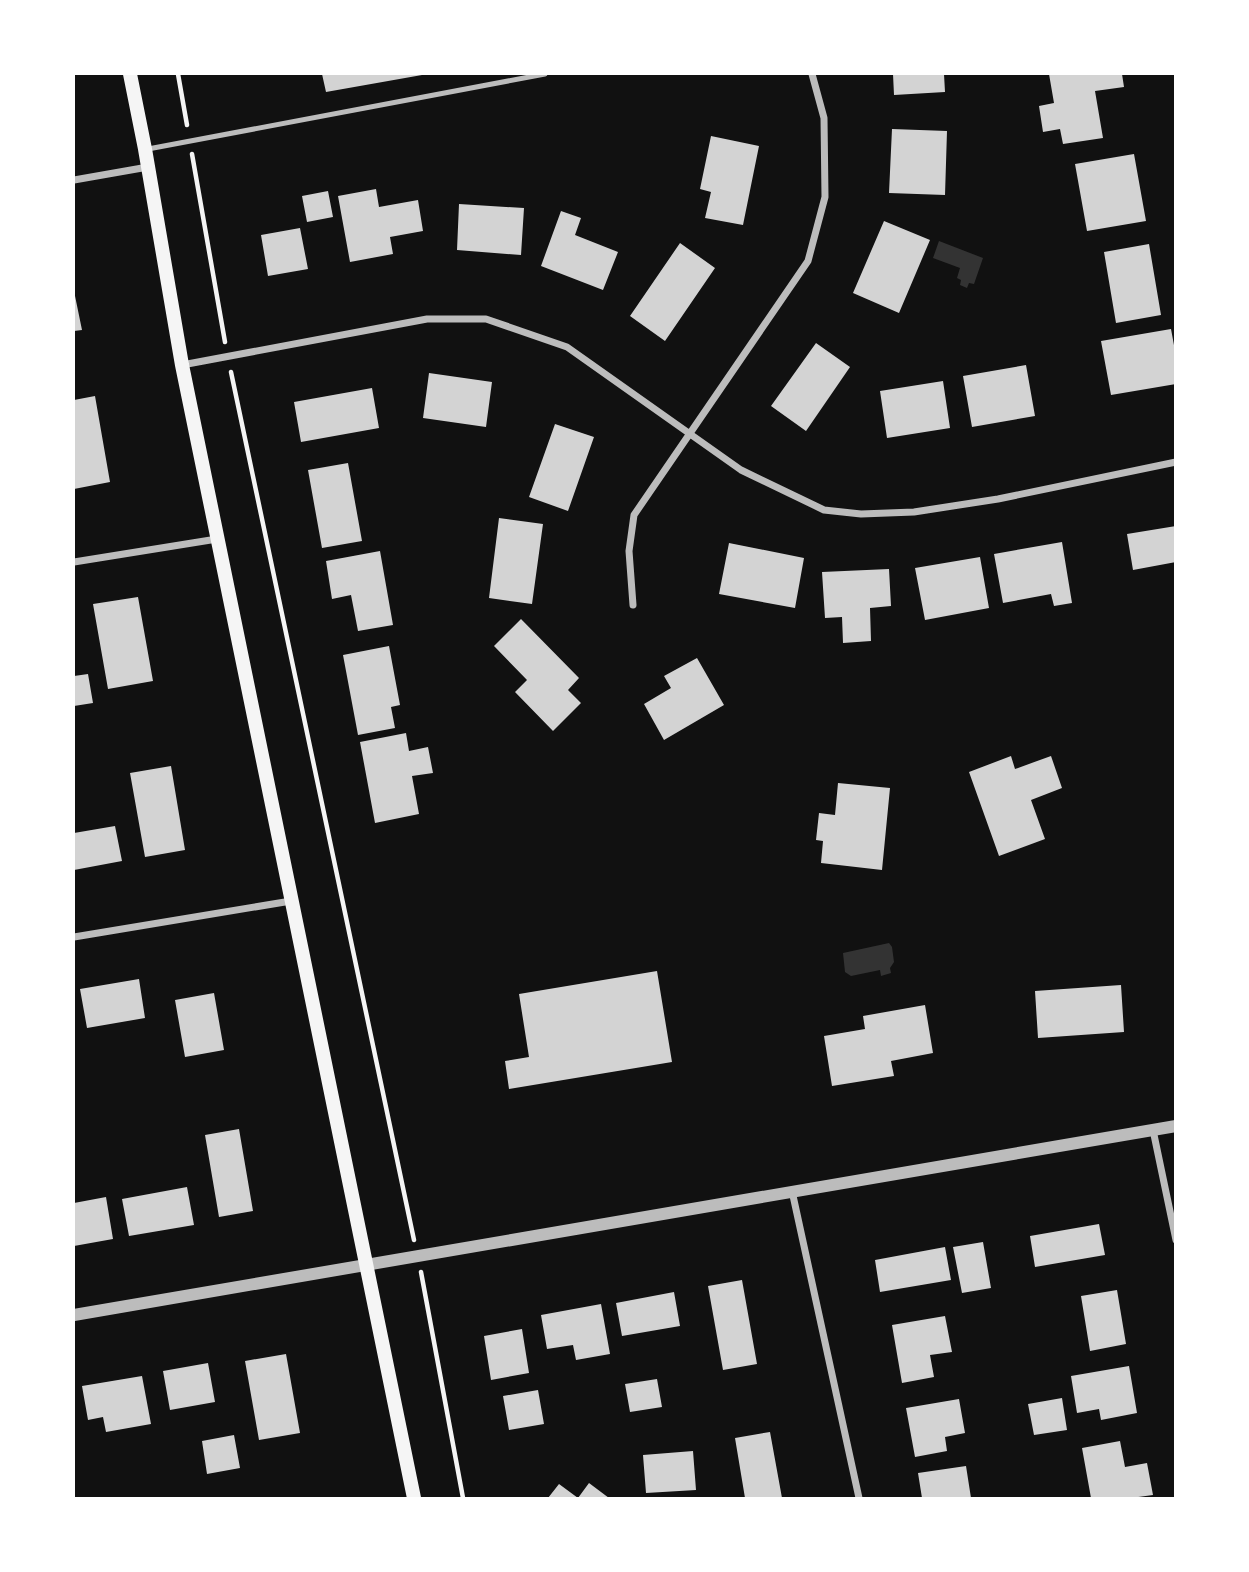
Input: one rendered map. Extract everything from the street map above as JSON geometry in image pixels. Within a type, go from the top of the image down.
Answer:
[{"type":"main road","points":[[130,74],[182,365],[415,1499]]},
{"type":"street","points":[[633,605],[629,551],[634,515],[808,261],[824,197],[824,117],[812,74]]},
{"type":"street","points":[[74,180],[148,167]]},
{"type":"street","points":[[182,365],[427,319],[486,319],[567,346],[741,470],[824,510],[861,514],[914,512],[999,499],[1175,462]]},
{"type":"street","points":[[74,562],[217,539]]},
{"type":"street","points":[[74,936],[292,901]]},
{"type":"street","points":[[74,1315],[1175,1126]]},
{"type":"street","points":[[1153,1130],[1175,1240]]},
{"type":"street","points":[[792,1191],[859,1499]]},
{"type":"lane","points":[[145,149],[545,74]]},
{"type":"path","points":[[178,74],[228,356],[418,1258],[463,1499]]},
{"type":"shaded area","points":[[939,241],[983,258],[974,284],[969,283],[967,288],[960,285],[961,280],[957,278],[960,268],[933,258]]},
{"type":"shaded area","points":[[889,943],[894,962],[890,968],[891,973],[881,976],[880,970],[851,976],[845,972],[843,953]]},
{"type":"building","points":[[322,74],[422,74],[422,75],[326,92]]},
{"type":"building","points":[[893,74],[944,74],[945,92],[894,95]]},
{"type":"building","points":[[1049,74],[1122,74],[1124,87],[1095,91],[1103,138],[1063,144],[1060,129],[1043,132],[1039,106],[1054,103]]},
{"type":"building","points":[[892,129],[947,131],[945,195],[889,193]]},
{"type":"building","points":[[711,136],[759,146],[743,225],[705,218],[711,192],[700,189]]},
{"type":"building","points":[[1134,154],[1146,221],[1087,231],[1075,164]]},
{"type":"building","points":[[376,189],[379,207],[418,200],[423,231],[390,237],[393,254],[350,262],[338,196]]},
{"type":"building","points":[[328,191],[333,217],[307,222],[302,196]]},
{"type":"building","points":[[459,204],[524,208],[521,255],[457,250]]},
{"type":"building","points":[[561,211],[581,218],[575,235],[618,252],[603,290],[541,266]]},
{"type":"building","points":[[884,221],[930,240],[899,313],[853,293]]},
{"type":"building","points":[[300,228],[308,269],[268,276],[261,235]]},
{"type":"building","points":[[680,243],[715,268],[665,341],[630,316]]},
{"type":"building","points":[[1149,244],[1161,315],[1116,323],[1104,252]]},
{"type":"building","points":[[74,291],[82,330],[74,331]]},
{"type":"building","points":[[1171,329],[1176,356],[1176,384],[1111,395],[1101,341]]},
{"type":"building","points":[[816,343],[850,367],[806,431],[771,406]]},
{"type":"building","points":[[1026,365],[1035,416],[972,427],[963,376]]},
{"type":"building","points":[[429,373],[492,382],[486,427],[423,418]]},
{"type":"building","points":[[943,381],[950,428],[887,438],[880,391]]},
{"type":"building","points":[[372,388],[379,428],[301,442],[294,402]]},
{"type":"building","points":[[95,396],[110,482],[74,489],[74,400]]},
{"type":"building","points":[[555,424],[594,437],[568,511],[529,497]]},
{"type":"building","points":[[348,463],[362,541],[322,548],[308,470]]},
{"type":"building","points":[[499,518],[543,524],[532,604],[489,598]]},
{"type":"building","points":[[1176,526],[1176,562],[1133,570],[1127,534]]},
{"type":"building","points":[[1062,542],[1072,603],[1054,606],[1051,594],[1003,603],[994,554]]},
{"type":"building","points":[[729,543],[804,558],[795,608],[719,594]]},
{"type":"building","points":[[380,551],[393,625],[358,631],[351,595],[332,599],[326,561]]},
{"type":"building","points":[[980,557],[989,608],[925,620],[915,568]]},
{"type":"building","points":[[889,569],[891,606],[870,608],[871,641],[843,643],[842,617],[825,618],[822,572]]},
{"type":"building","points":[[138,597],[153,681],[108,689],[93,604]]},
{"type":"building","points":[[521,619],[579,678],[568,690],[581,703],[553,731],[515,692],[527,680],[494,646]]},
{"type":"building","points":[[389,646],[400,705],[391,707],[395,728],[358,735],[343,655]]},
{"type":"building","points":[[697,658],[724,705],[664,740],[644,704],[671,688],[664,676]]},
{"type":"building","points":[[88,674],[93,703],[74,706],[74,676]]},
{"type":"building","points":[[406,733],[409,751],[428,747],[433,773],[412,776],[419,814],[375,823],[360,742]]},
{"type":"building","points":[[1011,756],[1015,769],[1051,756],[1062,788],[1031,800],[1045,839],[999,856],[969,772]]},
{"type":"building","points":[[171,766],[185,850],[145,857],[130,773]]},
{"type":"building","points":[[838,783],[890,788],[882,870],[821,863],[823,841],[816,840],[819,813],[835,815]]},
{"type":"building","points":[[115,826],[122,861],[74,870],[74,833]]},
{"type":"building","points":[[657,971],[672,1062],[509,1089],[505,1061],[529,1057],[519,994]]},
{"type":"building","points":[[139,979],[145,1018],[87,1028],[80,989]]},
{"type":"building","points":[[1121,985],[1124,1032],[1038,1038],[1035,991]]},
{"type":"building","points":[[214,993],[224,1050],[185,1057],[175,1000]]},
{"type":"building","points":[[925,1005],[933,1053],[891,1061],[894,1076],[832,1086],[824,1036],[865,1029],[863,1016]]},
{"type":"building","points":[[239,1129],[253,1211],[219,1217],[205,1135]]},
{"type":"building","points":[[187,1187],[194,1225],[129,1236],[122,1199]]},
{"type":"building","points":[[106,1197],[113,1239],[74,1246],[74,1203]]},
{"type":"building","points":[[1099,1224],[1105,1255],[1035,1267],[1030,1236]]},
{"type":"building","points":[[983,1242],[991,1288],[962,1293],[953,1247]]},
{"type":"building","points":[[945,1247],[951,1280],[880,1292],[875,1260]]},
{"type":"building","points":[[742,1280],[757,1364],[723,1370],[708,1286]]},
{"type":"building","points":[[1117,1290],[1126,1344],[1090,1351],[1081,1296]]},
{"type":"building","points":[[674,1292],[680,1326],[622,1336],[616,1303]]},
{"type":"building","points":[[601,1304],[610,1354],[576,1360],[573,1345],[547,1349],[541,1315]]},
{"type":"building","points":[[945,1316],[952,1352],[930,1355],[934,1377],[902,1383],[892,1325]]},
{"type":"building","points":[[522,1329],[529,1373],[491,1380],[484,1336]]},
{"type":"building","points":[[286,1354],[300,1433],[259,1440],[245,1361]]},
{"type":"building","points":[[208,1363],[215,1402],[170,1410],[163,1371]]},
{"type":"building","points":[[1129,1366],[1137,1413],[1101,1420],[1099,1409],[1077,1413],[1071,1376]]},
{"type":"building","points":[[142,1376],[151,1424],[106,1432],[103,1417],[88,1420],[82,1386]]},
{"type":"building","points":[[657,1379],[662,1407],[630,1412],[625,1384]]},
{"type":"building","points":[[538,1390],[544,1424],[509,1430],[503,1396]]},
{"type":"building","points":[[1062,1398],[1067,1430],[1034,1435],[1028,1404]]},
{"type":"building","points":[[959,1399],[965,1433],[945,1437],[947,1451],[915,1457],[906,1408]]},
{"type":"building","points":[[770,1432],[782,1498],[745,1498],[735,1438]]},
{"type":"building","points":[[234,1435],[240,1468],[207,1474],[202,1441]]},
{"type":"building","points":[[1120,1441],[1125,1467],[1147,1463],[1153,1495],[1091,1498],[1082,1448]]},
{"type":"building","points":[[693,1451],[696,1490],[646,1493],[643,1455]]},
{"type":"building","points":[[966,1466],[971,1498],[922,1498],[918,1473]]},
{"type":"building","points":[[589,1483],[609,1498],[578,1498]]},
{"type":"building","points":[[559,1484],[578,1498],[548,1498]]}]
